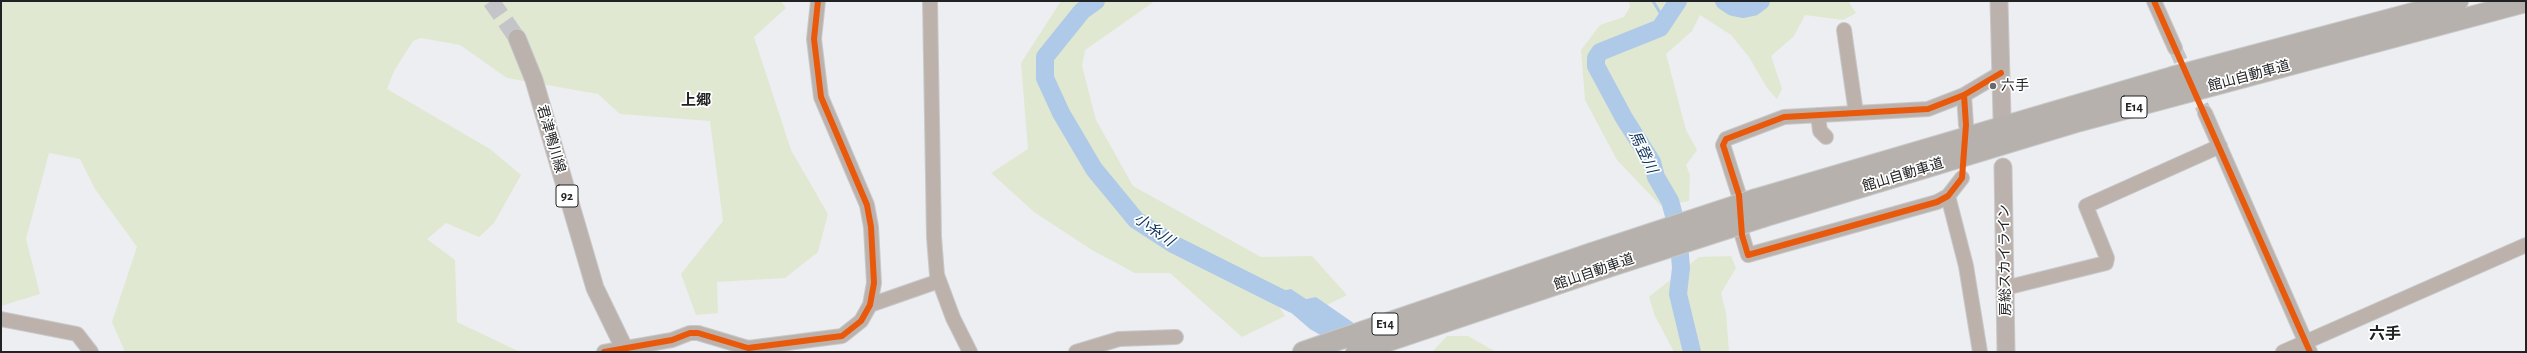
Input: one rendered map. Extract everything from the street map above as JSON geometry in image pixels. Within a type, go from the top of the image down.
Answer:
[{"type":"highway","name":"館山自動車道","points":[[1303,352],[1471,304],[1596,261],[1753,204],[2172,77],[2458,1]]},
{"type":"highway","name":"館山自動車道","points":[[1753,204],[2080,122],[2517,4]]},
{"type":"highway","name":"館山自動車道","points":[[1356,352],[1471,304]]},
{"type":"main road","points":[[1999,1],[2002,118]]},
{"type":"main road","name":"君津鴨川線","points":[[517,38],[538,95],[595,288],[625,350]]},
{"type":"main road","name":"房総スカイライン","points":[[2003,167],[2006,352]]},
{"type":"street","points":[[604,352],[625,350],[672,340],[690,333],[698,332],[748,348],[842,336],[861,321],[870,304],[874,283],[871,227],[867,205],[821,97],[814,39],[818,1]]},
{"type":"street","points":[[930,1],[934,236],[939,281],[953,318],[970,352]]},
{"type":"street","points":[[2154,1],[2175,48]]},
{"type":"street","points":[[1844,30],[1856,113]]},
{"type":"street","points":[[1753,204],[1723,145],[1726,139],[1784,118],[1928,109],[1964,95],[2001,73]]},
{"type":"street","points":[[1964,95],[1966,125]]},
{"type":"street","points":[[2205,113],[2308,347]]},
{"type":"street","points":[[1818,115],[1820,131],[1826,137]]},
{"type":"street","points":[[2005,288],[2106,263],[2108,258],[2086,206],[2220,146]]},
{"type":"street","points":[[1742,235],[1748,255],[1937,202],[1948,196],[1962,178]]},
{"type":"street","points":[[1948,196],[1966,266],[1980,352]]},
{"type":"street","points":[[2283,352],[2308,347],[2526,245]]},
{"type":"street","points":[[870,304],[939,281]]},
{"type":"street","points":[[1,319],[78,334],[91,352]]},
{"type":"street","points":[[1076,352],[1119,339],[1176,337]]},
{"type":"green space","points":[[1,1],[781,1],[786,8],[754,37],[791,150],[828,214],[818,252],[785,278],[717,282],[718,313],[696,315],[681,274],[723,221],[710,121],[620,114],[598,94],[507,78],[460,45],[421,38],[413,41],[394,71],[387,89],[490,149],[521,175],[494,223],[479,237],[446,223],[427,239],[455,260],[457,322],[520,352],[125,352],[112,322],[137,247],[95,189],[80,159],[49,153],[26,239],[40,294],[1,306]]},
{"type":"green space","points":[[1061,1],[1155,1],[1085,50],[1082,66],[1096,120],[1133,186],[1261,257],[1312,256],[1347,295],[1327,305],[1316,297],[1306,299],[1298,295],[1281,291],[1273,297],[1285,316],[1242,337],[1170,273],[1135,273],[1092,250],[1034,212],[991,173],[1028,149],[1021,63]]},
{"type":"green space","points":[[1629,1],[1848,1],[1856,13],[1843,20],[1805,15],[1794,36],[1771,56],[1782,89],[1777,99],[1767,88],[1749,57],[1731,35],[1700,15],[1692,31],[1666,54],[1686,130],[1697,150],[1686,165],[1690,175],[1689,201],[1661,206],[1617,160],[1585,100],[1581,50],[1600,25],[1624,17],[1630,7]]},
{"type":"green space","points":[[1731,256],[1736,268],[1721,293],[1726,313],[1729,352],[1674,352],[1655,316],[1649,297],[1699,257]]},
{"type":"green space","points":[[1447,336],[1468,336],[1496,352],[1432,352]]},
{"type":"water","points":[[1291,289],[1306,299],[1316,297],[1355,324],[1322,336],[1310,329],[1273,297],[1272,293]]},
{"type":"waterway","name":"小糸川","points":[[1096,1],[1082,11],[1045,57],[1045,78],[1061,113],[1094,169],[1136,220],[1173,244],[1293,304]]},
{"type":"waterway","points":[[1653,1],[1665,21]]},
{"type":"waterway","name":"馬登川","points":[[1678,1],[1660,28],[1600,52],[1596,58],[1596,66],[1624,118],[1652,162],[1656,177],[1670,201],[1678,230],[1681,268],[1678,294],[1692,352]]},
{"type":"waterway","name":"馬登川","points":[[1724,1],[1733,7],[1743,9],[1753,7],[1761,1]]},
{"type":"tunnel","points":[[491,1],[517,38]]},
{"type":"tunnel","points":[[2175,48],[2205,113]]},
{"type":"cycle path","points":[[604,352],[672,340],[690,333],[698,333],[748,348],[842,336],[861,321],[870,305],[874,283],[871,227],[867,205],[821,97],[814,39],[818,1]]},
{"type":"cycle path","points":[[2154,1],[2310,352]]},
{"type":"cycle path","points":[[1964,95],[1966,125],[1962,178],[1948,196],[1937,202],[1748,255],[1742,235],[1739,195],[1723,145],[1726,139],[1784,117],[1928,109],[1964,95],[2001,73]]},
{"type":"place","name":"六手","points":[[1993,86]]},
{"type":"district","name":"上郷","points":[[696,100]]},
{"type":"district","name":"六手","points":[[2385,334]]}]
